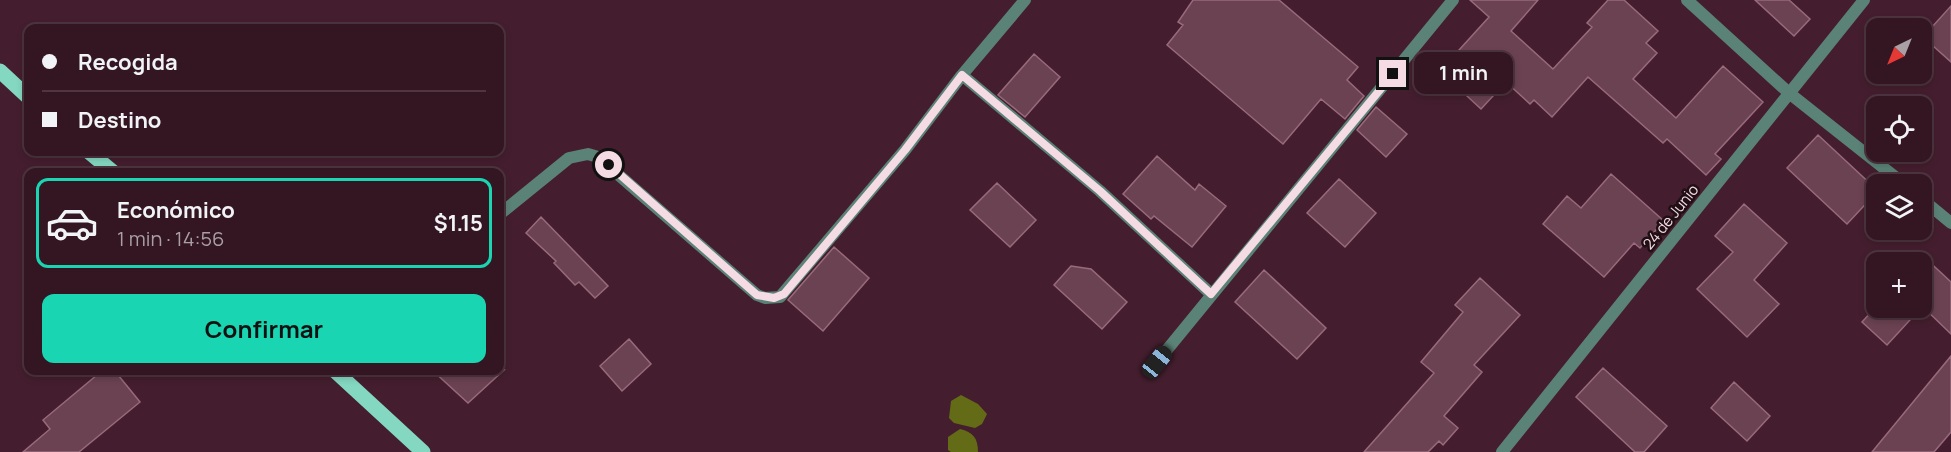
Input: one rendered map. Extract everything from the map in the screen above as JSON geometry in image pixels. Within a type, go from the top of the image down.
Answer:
[{"type":"main road","points":[[0,72],[24,93]]},
{"type":"main road","points":[[94,156],[108,168]]},
{"type":"main road","points":[[339,375],[423,452]]},
{"type":"street","points":[[504,211],[569,158],[578,155],[598,157],[757,295],[765,298],[780,297],[905,150],[962,75],[1025,0]]},
{"type":"street","points":[[1157,362],[1453,0]]},
{"type":"street","points":[[1687,0],[1789,93],[1891,174]]},
{"type":"street","name":"24 de Junio","points":[[1502,452],[1863,0]]},
{"type":"street","points":[[962,75],[1100,191],[1211,294]]},
{"type":"street","points":[[1932,207],[1951,223]]},
{"type":"green space","points":[[961,395],[978,404],[987,414],[982,424],[975,428],[954,423],[949,418],[951,401]]},
{"type":"green space","points":[[960,429],[974,436],[978,452],[948,450],[948,437]]},
{"type":"building","points":[[1193,0],[1279,0],[1358,67],[1347,80],[1364,96],[1345,119],[1321,99],[1283,144],[1167,45],[1183,25],[1178,22]]},
{"type":"building","points":[[1470,0],[1538,0],[1511,31],[1553,69],[1592,27],[1587,23],[1608,0],[1624,0],[1658,31],[1646,43],[1657,53],[1633,79],[1676,118],[1723,66],[1763,102],[1715,154],[1721,159],[1706,175],[1667,139],[1663,143],[1588,77],[1552,117],[1534,100],[1530,104],[1506,82],[1481,109],[1440,71],[1489,17]]},
{"type":"building","points":[[1755,0],[1789,0],[1810,19],[1794,36]]},
{"type":"building","points":[[1951,6],[1951,62],[1932,45],[1932,27]]},
{"type":"building","points":[[1034,54],[1060,77],[1025,117],[998,95]]},
{"type":"building","points":[[1376,107],[1407,134],[1386,157],[1357,130]]},
{"type":"building","points":[[1818,135],[1866,180],[1866,204],[1847,224],[1787,168]]},
{"type":"building","points":[[1157,156],[1195,190],[1199,184],[1226,206],[1192,247],[1154,216],[1151,219],[1123,194]]},
{"type":"building","points":[[1611,174],[1664,221],[1640,248],[1634,243],[1604,277],[1543,224],[1567,196],[1581,208]]},
{"type":"building","points":[[1339,179],[1376,213],[1345,247],[1307,213]]},
{"type":"building","points":[[997,183],[1036,220],[1010,247],[970,210]]},
{"type":"building","points":[[1744,204],[1787,243],[1754,280],[1779,304],[1747,337],[1697,289],[1733,252],[1715,236]]},
{"type":"building","points":[[541,217],[608,286],[595,298],[579,282],[575,285],[554,263],[556,261],[526,233]]},
{"type":"building","points":[[834,247],[869,278],[823,331],[788,300]]},
{"type":"building","points":[[1932,264],[1951,282],[1951,334],[1932,316]]},
{"type":"building","points":[[1071,266],[1091,269],[1127,302],[1102,329],[1054,285]]},
{"type":"building","points":[[1264,270],[1326,328],[1297,359],[1235,302]]},
{"type":"building","points":[[1480,278],[1520,315],[1474,365],[1482,372],[1444,416],[1458,428],[1443,445],[1439,441],[1428,452],[1364,452],[1434,373],[1421,362],[1463,312],[1455,305]]},
{"type":"building","points":[[1866,318],[1912,318],[1887,345],[1862,322]]},
{"type":"building","points":[[629,339],[651,364],[622,391],[600,366]]},
{"type":"building","points":[[1951,356],[1951,432],[1934,452],[1872,452]]},
{"type":"building","points":[[1603,368],[1667,426],[1644,452],[1635,452],[1576,397]]},
{"type":"building","points":[[97,375],[118,375],[140,402],[79,452],[23,452],[50,429],[43,420]]},
{"type":"building","points":[[437,375],[499,375],[468,403]]},
{"type":"building","points":[[1734,382],[1770,416],[1747,441],[1711,408]]},
{"type":"route","points":[[609,165],[757,295],[765,298],[780,297],[905,150],[962,75],[1100,191],[1211,294],[1393,74]]}]
